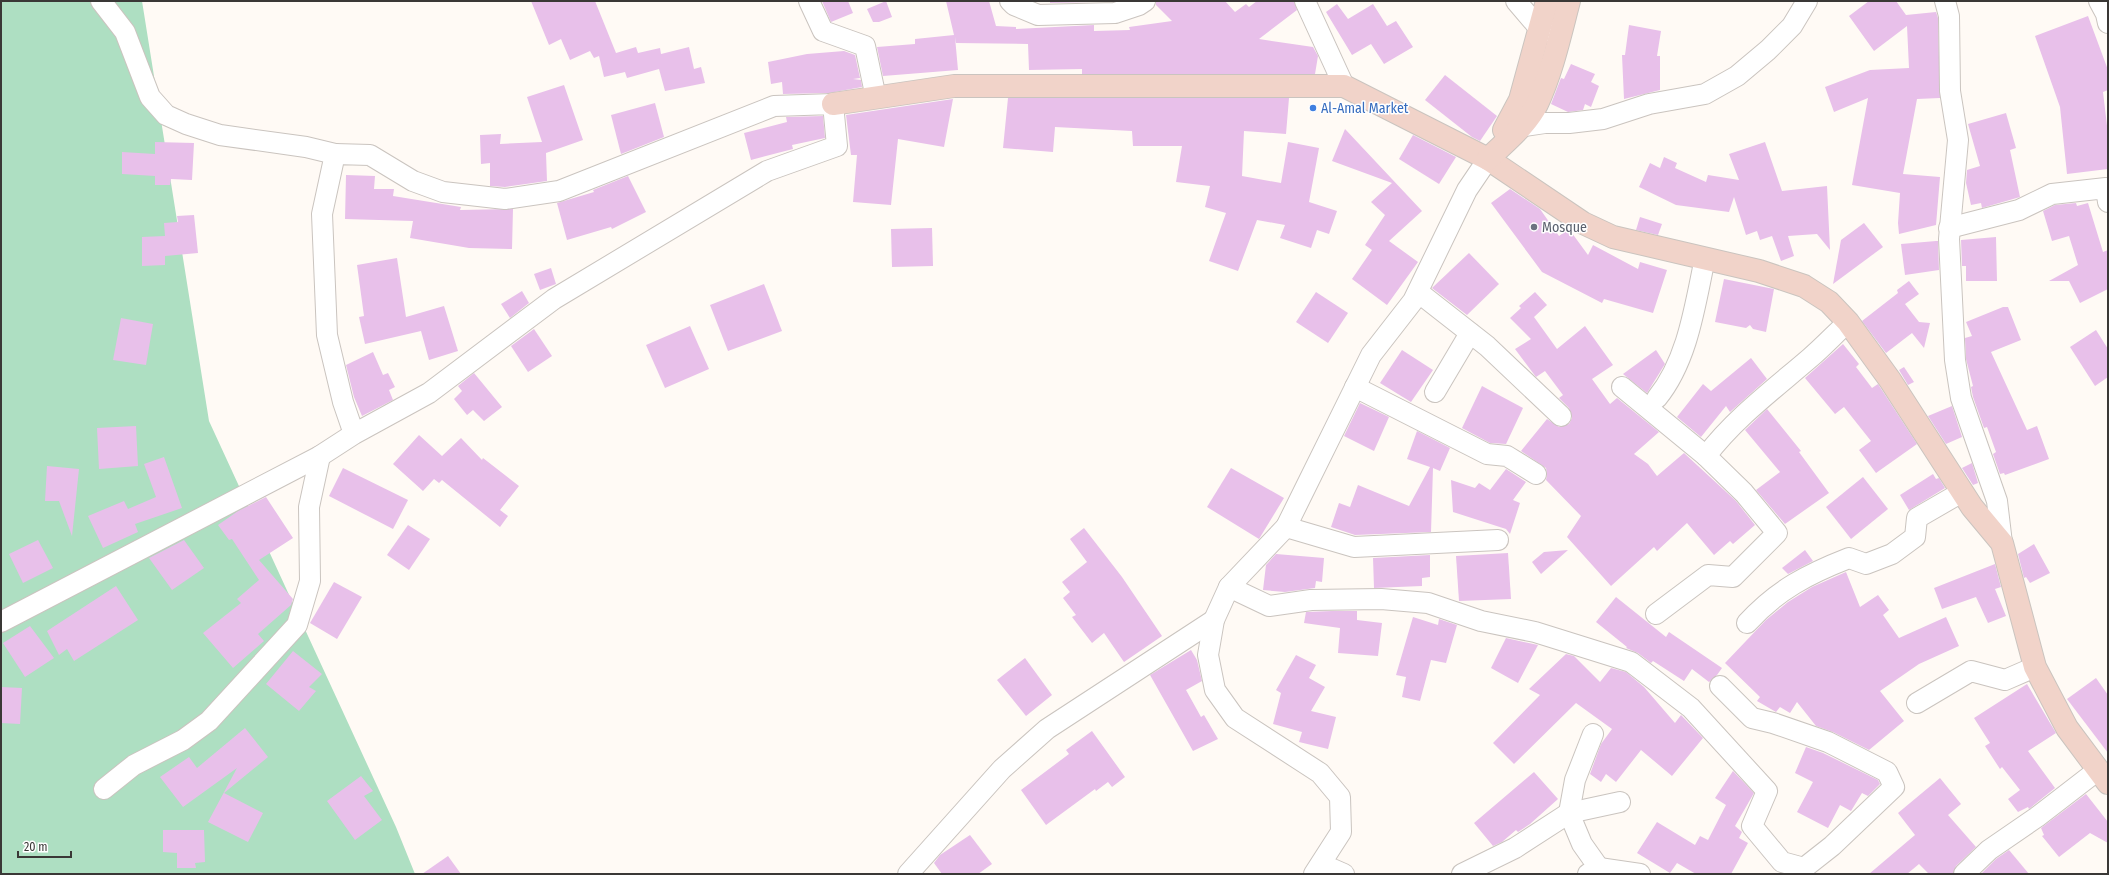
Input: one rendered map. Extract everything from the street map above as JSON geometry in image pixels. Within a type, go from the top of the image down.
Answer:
[{"type":"street","points":[[101,1],[125,32],[150,97],[166,115],[186,124],[220,135],[306,147],[335,154],[370,155],[413,181],[443,192],[505,199],[559,191],[774,106],[832,104],[954,86],[1344,86],[1488,159],[1583,223],[1613,236],[1758,271],[1804,286],[1829,302],[1848,322],[1890,380],[1972,507],[2002,543]]},
{"type":"street","points":[[809,1],[823,31],[865,46],[876,98]]},
{"type":"street","points":[[1010,1],[1014,6],[1038,15],[1115,13],[1140,5],[1145,1]]},
{"type":"street","points":[[1305,1],[1344,86]]},
{"type":"street","points":[[1516,1],[1539,28],[1560,34]]},
{"type":"street","points":[[1344,874],[1318,869],[1341,832],[1340,797],[1320,773],[1235,718],[1215,690],[1208,655],[1214,620],[1229,587],[1286,527],[1371,356],[1418,292],[1467,190],[1488,159],[1520,100],[1547,1]]},
{"type":"street","points":[[1488,159],[1519,128],[1536,105],[1553,59],[1569,1]]},
{"type":"street","points":[[1519,128],[1545,123],[1569,123],[1603,118],[1649,104],[1705,94],[1737,76],[1768,50],[1792,26],[1807,1]]},
{"type":"street","points":[[1945,1],[1949,16],[1950,91],[1958,140],[1949,228],[1951,313],[1955,360],[1961,398],[1997,501],[2002,543],[2035,666],[2067,728],[2103,777],[2037,817],[1989,850],[1964,874]]},
{"type":"street","points":[[2099,1],[2106,14],[2108,23]]},
{"type":"street","points":[[1,622],[320,456],[354,434],[429,393],[554,299],[767,171],[837,146],[832,104]]},
{"type":"street","points":[[335,154],[322,214],[327,335],[344,402],[354,434]]},
{"type":"street","points":[[1949,228],[2019,210],[2052,194],[2107,192]]},
{"type":"street","points":[[1657,398],[1670,382],[1685,342],[1705,258]]},
{"type":"street","points":[[1418,292],[1470,334],[1562,416]]},
{"type":"street","points":[[1706,456],[1723,433],[1778,383],[1810,358],[1848,322]]},
{"type":"street","points":[[1435,392],[1470,334]]},
{"type":"street","points":[[1355,387],[1487,454],[1507,456],[1536,474]]},
{"type":"street","points":[[1622,387],[1706,456],[1744,493],[1777,533],[1733,577],[1708,575],[1656,614]]},
{"type":"street","points":[[104,789],[134,765],[183,740],[209,721],[297,625],[310,581],[309,507],[320,456]]},
{"type":"street","points":[[1747,623],[1765,603],[1811,573],[1849,558],[1866,564],[1892,554],[1916,537],[1917,518],[1962,492]]},
{"type":"street","points":[[1286,527],[1354,547],[1498,540]]},
{"type":"street","points":[[1229,587],[1269,606],[1311,600],[1381,599],[1428,603],[1481,621],[1535,632],[1631,662],[1691,708],[1767,791],[1752,826],[1782,862],[1804,871],[1894,787],[1887,772],[1828,742],[1773,722],[1752,718],[1720,686]]},
{"type":"street","points":[[908,874],[1002,769],[1047,729],[1214,620]]},
{"type":"street","points":[[1917,703],[1971,671],[2005,680],[2035,666]]},
{"type":"street","points":[[1593,734],[1575,780],[1569,813],[1593,871],[1640,874]]},
{"type":"street","points":[[1462,874],[1514,848],[1569,813],[1620,802]]},
{"type":"green space","points":[[1,1],[142,1],[209,421],[396,827],[415,874],[1,874]]},
{"type":"building","points":[[531,1],[595,1],[616,53],[636,47],[638,53],[660,48],[661,54],[689,47],[694,69],[701,67],[705,83],[665,91],[659,69],[627,78],[625,72],[604,77],[599,56],[594,58],[590,51],[570,60],[561,39],[549,45]]},
{"type":"building","points":[[822,1],[848,1],[853,13],[831,22]]},
{"type":"building","points":[[886,1],[892,17],[879,22],[873,22],[867,9]]},
{"type":"building","points":[[946,1],[989,1],[996,26],[1016,27],[1016,29],[1094,25],[1094,31],[1130,30],[1129,27],[1172,21],[1156,5],[1156,1],[1225,1],[1235,12],[1246,4],[1249,7],[1257,1],[1294,1],[1297,10],[1259,39],[1313,47],[1318,56],[1315,74],[1082,74],[1082,69],[1029,70],[1028,44],[956,43],[955,37],[958,70],[883,76],[877,47],[915,44],[915,39],[954,35]]},
{"type":"building","points":[[1050,1],[1091,1],[1091,2],[1050,3]]},
{"type":"building","points":[[1869,1],[1896,1],[1906,15],[1936,12],[1938,18],[1940,98],[1917,99],[1903,174],[1940,177],[1936,225],[1899,234],[1898,223],[1900,193],[1852,185],[1868,98],[1834,112],[1825,87],[1870,70],[1909,68],[1907,26],[1874,51],[1849,16]]},
{"type":"building","points":[[1337,4],[1348,19],[1373,4],[1387,26],[1396,21],[1413,47],[1384,64],[1371,44],[1352,55],[1326,12]]},
{"type":"building","points":[[2088,16],[2108,70],[2108,90],[2103,92],[2108,134],[2108,169],[2067,174],[2060,107],[2035,36]]},
{"type":"building","points":[[1629,25],[1661,31],[1657,56],[1660,56],[1660,90],[1624,99],[1622,55],[1625,55]]},
{"type":"building","points":[[844,51],[855,55],[860,78],[853,79],[861,80],[862,87],[829,93],[783,94],[782,82],[771,84],[768,62],[807,54]]},
{"type":"building","points":[[1571,64],[1595,74],[1591,82],[1599,86],[1591,107],[1585,104],[1583,110],[1568,112],[1551,104],[1561,78],[1564,79]]},
{"type":"building","points":[[1445,75],[1497,116],[1480,141],[1472,137],[1425,100]]},
{"type":"building","points":[[564,85],[583,140],[546,153],[547,181],[505,187],[490,186],[490,163],[481,164],[480,135],[501,134],[500,144],[542,142],[527,97]]},
{"type":"building","points":[[1008,98],[1289,98],[1286,134],[1244,131],[1242,176],[1281,183],[1288,142],[1319,148],[1309,202],[1337,211],[1329,234],[1317,230],[1311,248],[1280,238],[1285,225],[1257,220],[1238,271],[1209,261],[1226,213],[1205,207],[1210,186],[1176,182],[1182,146],[1133,146],[1132,131],[1055,127],[1053,152],[1003,148]]},
{"type":"building","points":[[953,99],[944,147],[898,139],[891,205],[853,202],[857,155],[851,155],[846,115]]},
{"type":"building","points":[[655,103],[664,137],[621,154],[611,115]]},
{"type":"building","points":[[2006,113],[2016,148],[2010,150],[2020,197],[1982,208],[1981,203],[1971,205],[1966,183],[1967,170],[1980,166],[1968,124]]},
{"type":"building","points":[[823,116],[825,138],[792,145],[793,149],[751,160],[744,133],[787,122],[786,117]]},
{"type":"building","points":[[1345,129],[1422,211],[1389,241],[1418,262],[1387,305],[1352,279],[1372,250],[1365,245],[1385,215],[1371,202],[1392,183],[1332,161]]},
{"type":"building","points":[[1413,135],[1456,157],[1439,184],[1399,159]]},
{"type":"building","points":[[155,142],[194,143],[192,180],[171,179],[170,185],[155,185],[155,176],[122,174],[122,152],[155,154]]},
{"type":"building","points":[[1765,142],[1782,191],[1827,186],[1830,250],[1817,234],[1788,236],[1794,256],[1781,261],[1772,236],[1760,240],[1757,231],[1746,235],[1734,197],[1729,212],[1676,205],[1639,187],[1650,163],[1660,168],[1664,157],[1677,163],[1675,168],[1706,182],[1708,175],[1739,180],[1729,154]]},
{"type":"building","points":[[346,175],[375,176],[374,189],[394,189],[393,196],[461,207],[460,210],[513,209],[512,249],[469,248],[410,238],[413,221],[345,219]]},
{"type":"building","points":[[628,176],[646,212],[612,229],[611,227],[567,240],[557,203],[594,192],[593,190]]},
{"type":"building","points":[[1510,189],[1540,209],[1559,236],[1569,229],[1588,255],[1593,245],[1638,269],[1640,262],[1667,270],[1653,313],[1604,299],[1602,303],[1542,272],[1491,203]]},
{"type":"building","points":[[2076,203],[2077,206],[2088,203],[2103,252],[2108,250],[2108,289],[2080,303],[2069,281],[2049,281],[2078,265],[2069,236],[2052,241],[2043,211],[2055,205]]},
{"type":"building","points":[[194,215],[198,253],[165,256],[165,265],[142,266],[142,237],[165,236],[164,223],[178,222],[177,216]]},
{"type":"building","points":[[1640,217],[1662,224],[1658,235],[1636,230]]},
{"type":"building","points":[[1864,223],[1883,247],[1833,284],[1841,240]]},
{"type":"building","points":[[932,228],[933,266],[892,267],[891,229]]},
{"type":"building","points":[[1996,237],[1997,281],[1966,281],[1966,266],[1962,266],[1961,240]]},
{"type":"building","points":[[1938,241],[1939,270],[1905,275],[1901,244]]},
{"type":"building","points":[[1469,253],[1499,284],[1467,315],[1432,288]]},
{"type":"building","points":[[397,258],[406,317],[444,306],[458,351],[429,360],[421,331],[365,344],[359,317],[364,316],[357,265]]},
{"type":"building","points":[[551,268],[556,284],[540,290],[534,274]]},
{"type":"building","points":[[1724,279],[1774,289],[1766,332],[1753,329],[1750,325],[1746,328],[1715,322]]},
{"type":"building","points":[[1909,281],[1919,294],[1905,304],[1919,322],[1930,323],[1924,348],[1912,333],[1886,353],[1862,321],[1898,293],[1897,290]]},
{"type":"building","points":[[764,284],[782,331],[728,351],[710,305]]},
{"type":"building","points":[[522,291],[529,303],[510,318],[501,304]]},
{"type":"building","points":[[1316,292],[1348,313],[1328,343],[1296,322]]},
{"type":"building","points":[[1535,292],[1547,305],[1534,317],[1557,349],[1585,326],[1613,365],[1592,379],[1610,404],[1617,398],[1659,432],[1634,454],[1648,464],[1657,476],[1684,453],[1736,501],[1755,525],[1733,544],[1730,541],[1714,555],[1687,523],[1657,551],[1654,547],[1611,586],[1567,537],[1581,516],[1546,480],[1546,468],[1521,451],[1547,419],[1559,427],[1569,424],[1572,418],[1569,408],[1559,398],[1563,395],[1545,371],[1536,377],[1515,349],[1531,339],[1510,318],[1521,308],[1519,306]]},
{"type":"building","points":[[2003,307],[2008,307],[2021,340],[1991,352],[2027,430],[2037,426],[2049,459],[2005,475],[2004,473],[2000,474],[1993,454],[1996,452],[1987,427],[1984,428],[1973,397],[1971,387],[1973,386],[1966,359],[1965,338],[1972,336],[1966,322]]},
{"type":"building","points":[[121,318],[153,324],[146,365],[113,360]]},
{"type":"building","points":[[690,326],[709,369],[665,388],[646,345]]},
{"type":"building","points":[[534,329],[552,356],[528,372],[511,346]]},
{"type":"building","points":[[2096,330],[2108,349],[2108,377],[2095,386],[2070,347]]},
{"type":"building","points":[[1843,344],[1859,364],[1856,367],[1872,388],[1878,384],[1917,444],[1876,473],[1859,450],[1871,441],[1844,407],[1835,414],[1805,378]]},
{"type":"building","points":[[1402,350],[1433,370],[1411,402],[1380,383]]},
{"type":"building","points":[[1656,350],[1665,364],[1647,393],[1623,374]]},
{"type":"building","points":[[373,352],[383,375],[388,373],[395,387],[389,390],[393,400],[362,416],[354,397],[346,365]]},
{"type":"building","points":[[1751,358],[1767,379],[1730,412],[1726,406],[1701,437],[1677,417],[1703,384],[1711,391]]},
{"type":"building","points":[[1904,367],[1914,382],[1908,385],[1899,370]]},
{"type":"building","points":[[474,373],[502,407],[484,421],[473,410],[467,415],[454,399],[462,391],[458,386]]},
{"type":"building","points":[[1482,386],[1523,408],[1506,444],[1490,443],[1462,428]]},
{"type":"building","points":[[1360,403],[1389,417],[1374,451],[1344,436]]},
{"type":"building","points":[[1952,406],[1962,437],[1946,444],[1928,416]]},
{"type":"building","points":[[1767,409],[1801,451],[1799,452],[1829,493],[1785,524],[1756,490],[1780,472],[1745,430]]},
{"type":"building","points":[[136,426],[138,466],[99,469],[97,428]]},
{"type":"building","points":[[1417,431],[1450,448],[1440,471],[1433,468],[1431,532],[1355,535],[1331,527],[1339,503],[1350,507],[1358,485],[1409,506],[1430,467],[1407,459]]},
{"type":"building","points":[[419,435],[442,456],[461,438],[482,460],[483,458],[519,486],[500,510],[508,516],[500,527],[442,480],[439,483],[434,479],[423,491],[393,464]]},
{"type":"building","points":[[164,457],[182,508],[135,524],[138,532],[103,548],[88,516],[124,501],[128,509],[156,497],[144,464]]},
{"type":"building","points":[[1972,463],[1978,483],[1973,485],[1962,468]]},
{"type":"building","points":[[47,466],[79,469],[72,536],[59,501],[45,501]]},
{"type":"building","points":[[343,468],[408,500],[393,529],[329,496]]},
{"type":"building","points":[[1231,468],[1284,498],[1259,539],[1207,507]]},
{"type":"building","points":[[1506,469],[1526,482],[1513,500],[1520,503],[1510,534],[1506,529],[1453,512],[1451,480],[1475,488],[1479,483],[1490,490]]},
{"type":"building","points":[[1933,474],[1936,479],[1939,478],[1945,488],[1909,510],[1900,495]]},
{"type":"building","points":[[1863,477],[1888,509],[1851,539],[1826,507]]},
{"type":"building","points":[[266,497],[293,538],[259,560],[293,599],[291,605],[258,634],[264,641],[233,668],[203,633],[241,603],[237,599],[259,580],[232,539],[229,540],[218,525],[238,511]]},
{"type":"building","points":[[408,525],[430,539],[409,570],[387,555]]},
{"type":"building","points":[[1084,528],[1122,577],[1162,636],[1124,662],[1104,633],[1092,643],[1072,617],[1076,615],[1063,598],[1070,592],[1062,582],[1087,562],[1070,539]]},
{"type":"building","points":[[38,540],[53,568],[23,583],[9,554]]},
{"type":"building","points":[[184,540],[204,568],[172,590],[149,558]]},
{"type":"building","points":[[2034,544],[2050,573],[2030,583],[2026,577],[2024,578],[2018,554]]},
{"type":"building","points":[[1568,550],[1541,574],[1532,562],[1544,552]]},
{"type":"building","points":[[1805,550],[1813,561],[1788,574],[1782,568]]},
{"type":"building","points":[[1508,553],[1511,599],[1459,601],[1456,556]]},
{"type":"building","points":[[1276,554],[1324,558],[1322,582],[1316,581],[1315,588],[1285,592],[1263,590],[1266,565]]},
{"type":"building","points":[[1430,555],[1430,577],[1422,578],[1422,586],[1374,588],[1373,558]]},
{"type":"building","points":[[1995,564],[2001,587],[1995,589],[2006,616],[1988,623],[1976,597],[1942,609],[1934,588]]},
{"type":"building","points":[[1846,572],[1860,607],[1878,595],[1889,610],[1883,615],[1899,638],[1946,617],[1959,646],[1919,664],[1880,691],[1904,721],[1869,750],[1833,732],[1816,726],[1797,702],[1790,713],[1780,707],[1776,712],[1757,701],[1760,697],[1725,663],[1766,620],[1788,602],[1812,587]]},
{"type":"building","points":[[334,582],[362,597],[337,639],[310,623]]},
{"type":"building","points":[[116,586],[138,620],[74,661],[67,649],[59,655],[47,631]]},
{"type":"building","points":[[1616,597],[1666,637],[1669,632],[1722,668],[1717,675],[1709,682],[1692,669],[1684,681],[1653,661],[1651,663],[1638,653],[1626,648],[1627,647],[1596,622]]},
{"type":"building","points":[[1357,611],[1357,620],[1382,623],[1378,656],[1338,653],[1340,628],[1304,623],[1306,612]]},
{"type":"building","points":[[1413,617],[1438,625],[1439,619],[1457,625],[1446,663],[1431,660],[1420,701],[1402,697],[1406,677],[1396,675]]},
{"type":"building","points":[[30,626],[54,658],[25,677],[3,643]]},
{"type":"building","points":[[1506,638],[1538,645],[1518,683],[1491,668]]},
{"type":"building","points":[[1191,650],[1197,660],[1202,681],[1186,690],[1201,717],[1204,715],[1218,739],[1193,751],[1150,675]]},
{"type":"building","points":[[293,651],[322,674],[309,687],[316,691],[299,711],[266,684]]},
{"type":"building","points":[[1566,654],[1574,656],[1600,682],[1611,668],[1626,672],[1644,687],[1675,723],[1681,715],[1703,738],[1672,776],[1641,750],[1616,782],[1606,774],[1601,782],[1590,774],[1601,744],[1612,729],[1576,703],[1514,764],[1493,743],[1540,695],[1529,689]]},
{"type":"building","points":[[1296,655],[1316,665],[1309,678],[1325,687],[1311,711],[1336,717],[1328,749],[1299,742],[1302,732],[1273,724],[1281,693],[1276,690]]},
{"type":"building","points":[[1025,658],[1052,695],[1026,716],[997,680]]},
{"type":"building","points":[[2096,678],[2108,695],[2108,753],[2067,699]]},
{"type":"building","points":[[2027,684],[2056,733],[2028,751],[2055,788],[2029,809],[2028,807],[2018,812],[2008,799],[2020,790],[2002,767],[2000,769],[1985,746],[1990,743],[1974,718]]},
{"type":"building","points":[[1,687],[22,688],[20,724],[1,723]]},
{"type":"building","points":[[245,728],[268,757],[224,793],[263,813],[248,842],[208,822],[237,768],[183,807],[160,777],[189,757],[197,768]]},
{"type":"building","points":[[1092,731],[1125,777],[1112,787],[1108,782],[1096,791],[1095,789],[1046,825],[1021,790],[1069,754],[1066,750]]},
{"type":"building","points":[[1806,747],[1823,753],[1878,780],[1880,784],[1868,796],[1862,793],[1851,811],[1840,805],[1828,828],[1797,812],[1813,782],[1795,773]]},
{"type":"building","points":[[1733,771],[1754,793],[1735,826],[1742,832],[1739,838],[1748,843],[1731,874],[1696,874],[1677,863],[1670,873],[1637,853],[1657,822],[1695,845],[1700,836],[1708,840],[1726,805],[1715,798]]},
{"type":"building","points":[[1534,772],[1558,799],[1530,824],[1518,832],[1516,830],[1502,842],[1493,846],[1474,823]]},
{"type":"building","points":[[361,776],[373,791],[364,796],[382,820],[355,840],[327,801]]},
{"type":"building","points":[[1940,778],[1961,804],[1948,815],[1976,847],[1956,866],[1953,874],[1929,874],[1919,864],[1907,874],[1869,874],[1915,835],[1898,813]]},
{"type":"building","points":[[2086,794],[2108,822],[2108,843],[2090,833],[2059,857],[2042,836],[2044,835],[2041,828]]},
{"type":"building","points":[[163,830],[204,830],[205,862],[195,863],[196,868],[177,868],[177,853],[163,852]]},
{"type":"building","points":[[970,835],[992,864],[978,874],[942,874],[934,863],[940,855]]},
{"type":"building","points":[[2009,850],[2029,874],[1981,874],[1996,859]]},
{"type":"building","points":[[448,856],[461,874],[422,874]]},
{"type":"place","name":"Al-Amal Market","points":[[1313,108]]},
{"type":"place","name":"Mosque","points":[[1534,227]]}]
